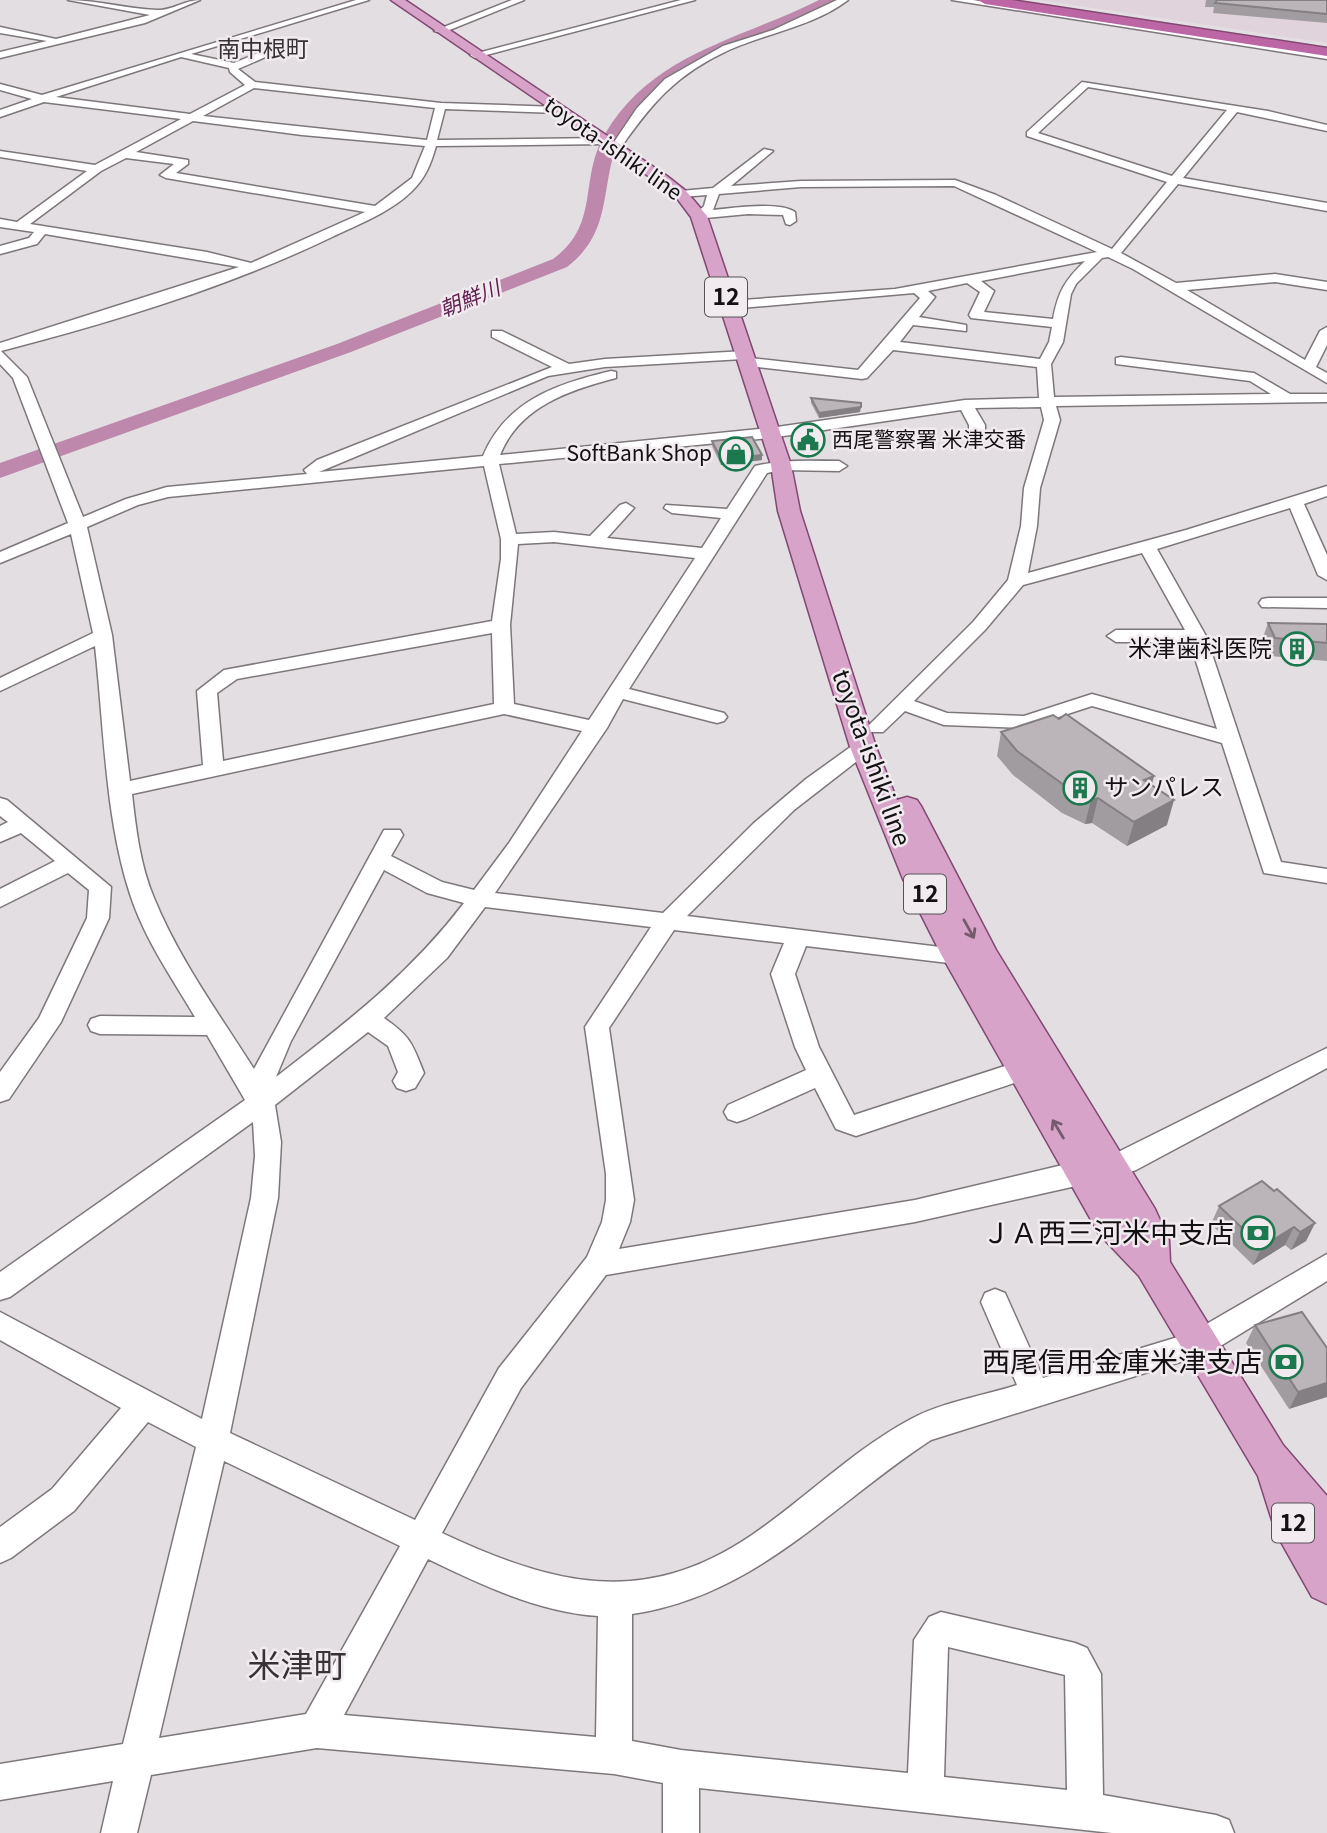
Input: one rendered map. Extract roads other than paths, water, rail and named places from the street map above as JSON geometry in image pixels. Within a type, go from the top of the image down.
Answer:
[{"type":"highway","points":[[985,0],[1327,50]]},
{"type":"highway","points":[[1004,0],[1327,50]]},
{"type":"main road","name":"toyota-ishiki line","points":[[397,0],[681,194],[700,215],[784,474],[789,511],[869,737],[896,834],[957,956],[1023,1070],[1098,1171]]},
{"type":"main road","name":"toyota-ishiki line","points":[[869,737],[1098,1171],[1112,1223],[1152,1265],[1269,1459],[1327,1528]]},
{"type":"main road","name":"toyota-ishiki line","points":[[1269,1459],[1291,1519],[1327,1582]]},
{"type":"street","points":[[72,0],[163,13]]},
{"type":"street","points":[[0,55],[66,41],[163,13],[196,0]]},
{"type":"street","points":[[334,0],[353,4]]},
{"type":"street","points":[[0,114],[39,98],[365,0]]},
{"type":"street","points":[[439,31],[520,0]]},
{"type":"street","points":[[475,55],[691,0]]},
{"type":"street","points":[[0,87],[39,98],[302,132],[429,143],[609,144],[668,81],[726,48],[776,32],[844,0]]},
{"type":"street","points":[[959,0],[1114,18],[1327,50]]},
{"type":"street","points":[[1031,0],[1114,18],[1327,50]]},
{"type":"street","points":[[0,30],[66,41]]},
{"type":"street","points":[[180,55],[235,66],[282,46]]},
{"type":"street","points":[[235,66],[233,70],[252,85],[441,106],[558,110]]},
{"type":"street","points":[[1327,128],[1086,84],[1031,134],[1174,180],[1327,206]]},
{"type":"street","points":[[21,225],[97,169],[252,85]]},
{"type":"street","points":[[0,347],[253,267],[297,250],[377,210],[417,180],[441,106]]},
{"type":"street","points":[[317,1730],[422,1540],[462,1461],[510,1378],[598,1264],[616,1222],[620,1200],[619,1174],[597,1027],[668,923],[742,848],[869,737],[900,702],[979,626],[1017,581],[1029,526],[1032,488],[1052,419],[1043,382],[1044,364],[1056,342],[1059,310],[1070,282],[1106,255],[1234,109]]},
{"type":"street","points":[[700,215],[709,209],[710,197],[729,185],[739,172],[768,151]]},
{"type":"street","points":[[124,154],[184,162],[166,174],[377,210]]},
{"type":"street","points":[[3,157],[97,169]]},
{"type":"street","points":[[681,194],[802,184],[879,186],[955,183],[992,197],[1176,287],[1327,379]]},
{"type":"street","points":[[700,215],[748,210],[789,217],[803,209]]},
{"type":"street","points":[[0,222],[253,267]]},
{"type":"street","points":[[0,250],[33,241],[43,228]]},
{"type":"street","points":[[729,305],[846,298],[918,290],[1106,255]]},
{"type":"street","points":[[1176,287],[1275,278],[1327,286]]},
{"type":"street","points":[[971,280],[987,291],[976,316],[1058,324]]},
{"type":"street","points":[[304,476],[323,463],[545,372],[566,368],[659,360],[746,358],[862,375],[928,297],[918,290]]},
{"type":"street","points":[[910,320],[961,328]]},
{"type":"street","points":[[1309,367],[1327,331]]},
{"type":"street","points":[[497,334],[566,368]]},
{"type":"street","points":[[890,345],[1044,364]]},
{"type":"street","points":[[0,355],[20,377],[78,526],[103,635],[128,849],[142,897],[161,937],[258,1098],[266,1116],[267,1186],[213,1440],[120,1833]]},
{"type":"street","points":[[504,708],[501,625],[510,559],[509,539],[490,458],[509,423],[551,396],[585,380],[653,366],[659,360]]},
{"type":"street","points":[[1121,360],[1254,377],[1288,399]]},
{"type":"street","points":[[0,558],[132,502],[167,492],[304,476],[770,433],[965,404],[1327,398]]},
{"type":"street","points":[[965,404],[976,425],[977,440]]},
{"type":"street","points":[[0,1288],[368,1019],[439,952],[480,899],[597,728],[761,469],[784,474],[839,466]]},
{"type":"street","points":[[1017,581],[1327,491]]},
{"type":"street","points":[[1295,501],[1326,569]]},
{"type":"street","points":[[594,541],[626,508]]},
{"type":"street","points":[[672,508],[732,514]]},
{"type":"street","points":[[509,539],[554,537],[709,554]]},
{"type":"street","points":[[1147,545],[1197,636],[1233,740],[1272,868],[1327,876]]},
{"type":"street","points":[[1268,603],[1327,603]]},
{"type":"street","points":[[214,770],[207,691],[231,674],[439,639],[501,625]]},
{"type":"street","points":[[0,685],[103,635]]},
{"type":"street","points":[[1116,636],[1197,636]]},
{"type":"street","points":[[620,692],[717,717]]},
{"type":"street","points":[[900,702],[944,719],[1025,722],[1092,700],[1233,740]]},
{"type":"street","points":[[123,789],[504,708],[597,728]]},
{"type":"street","points":[[0,805],[100,887],[98,918],[49,1022],[0,1092]]},
{"type":"street","points":[[0,835],[21,824]]},
{"type":"street","points":[[258,1098],[279,1041],[392,835]]},
{"type":"street","points":[[380,859],[435,888],[480,899],[957,956]]},
{"type":"street","points":[[0,899],[71,862]]},
{"type":"street","points":[[798,937],[783,974],[807,1047],[845,1122],[856,1126],[1023,1070]]},
{"type":"street","points":[[368,1019],[390,1032],[401,1045],[411,1073],[407,1081]]},
{"type":"street","points":[[100,1025],[213,1026]]},
{"type":"street","points":[[598,1264],[915,1211],[1098,1171],[1128,1162],[1327,1058]]},
{"type":"street","points":[[737,1112],[820,1074]]},
{"type":"street","points":[[0,1325],[49,1355],[213,1440],[500,1577],[580,1598],[615,1600],[667,1592],[731,1566],[764,1546],[881,1455],[923,1427],[1199,1344],[1327,1266]]},
{"type":"street","points":[[995,1302],[1035,1392]]},
{"type":"street","points":[[0,1547],[63,1500],[144,1403]]},
{"type":"street","points":[[614,1756],[615,1600]]},
{"type":"street","points":[[925,1792],[931,1640],[941,1629],[1074,1660],[1083,1674],[1085,1810]]},
{"type":"street","points":[[0,1782],[317,1730],[614,1756],[681,1768],[1085,1810],[1216,1833]]},
{"type":"street","points":[[681,1768],[681,1833]]},
{"type":"waterway","name":"朝鮮川","points":[[0,471],[344,348],[560,263],[574,252],[590,228],[599,171],[609,141],[629,109],[653,85],[676,68],[701,55],[781,23],[829,0]]},
{"type":"place","name":"西尾警察署 米津交番","points":[[808,440]]},
{"type":"place","name":"SoftBank Shop","points":[[736,454]]},
{"type":"place","name":"米津歯科医院","points":[[1297,649]]},
{"type":"place","name":"サンパレス","points":[[1080,788]]},
{"type":"place","name":"ＪＡ西三河米中支店","points":[[1258,1233]]},
{"type":"place","name":"西尾信用金庫米津支店","points":[[1286,1362]]},
{"type":"district","name":"南中根町","points":[[263,49]]},
{"type":"district","name":"米津町","points":[[297,1665]]}]
